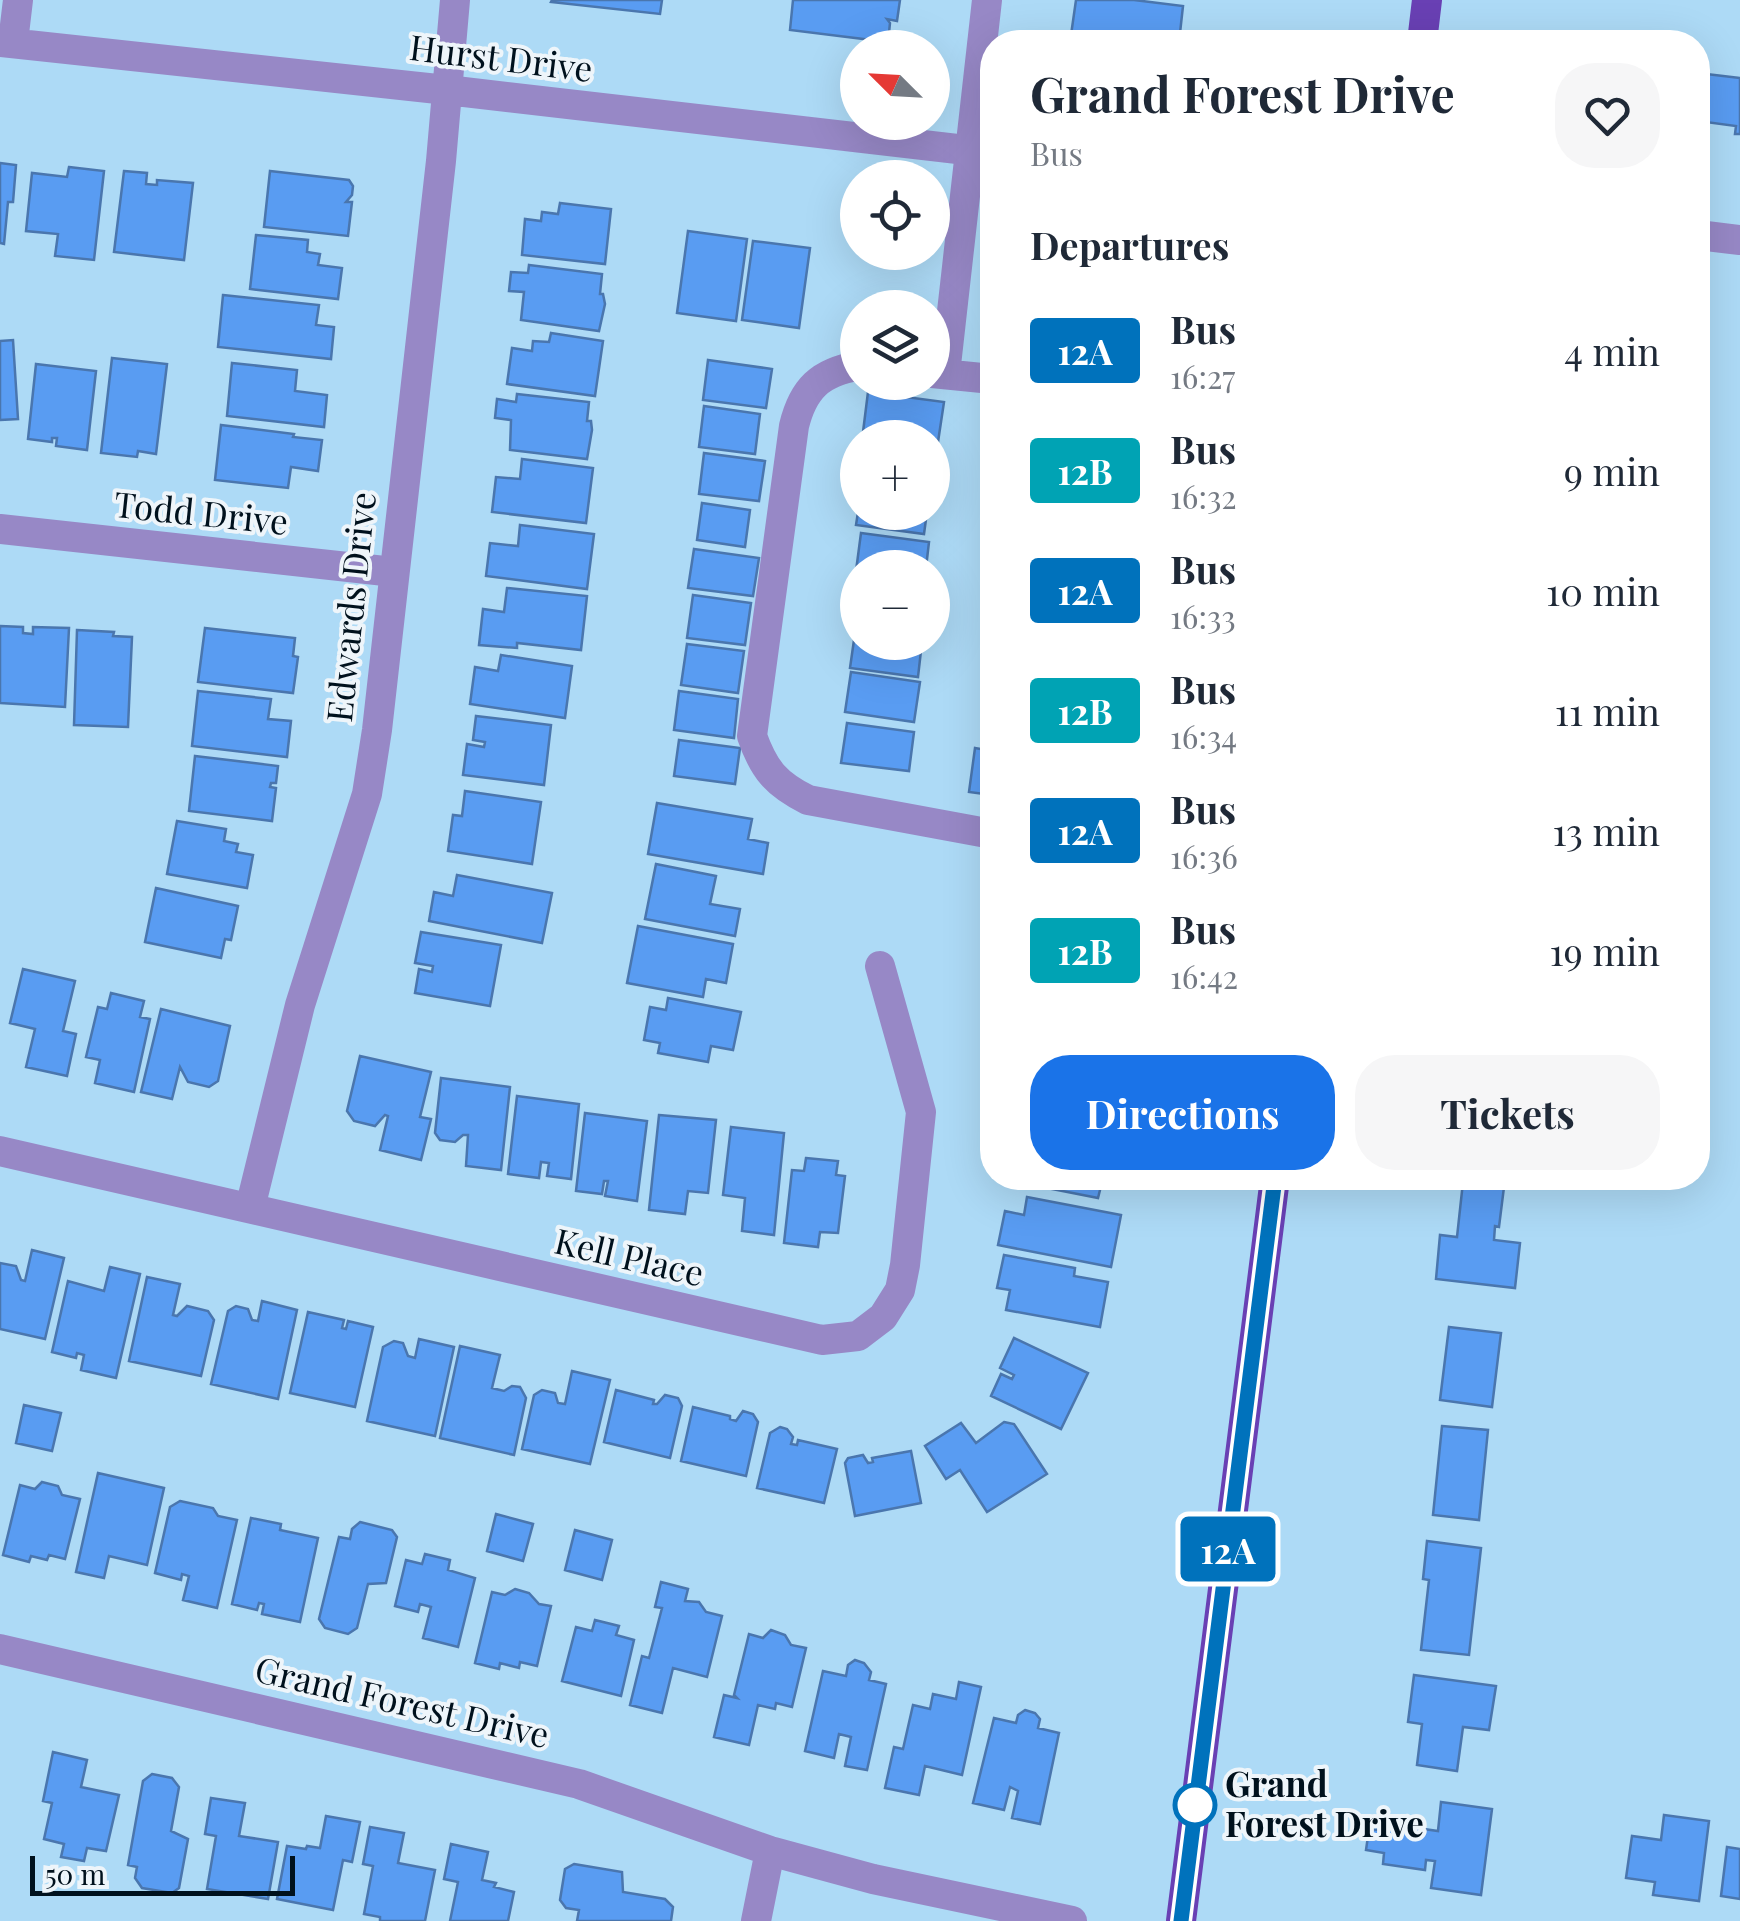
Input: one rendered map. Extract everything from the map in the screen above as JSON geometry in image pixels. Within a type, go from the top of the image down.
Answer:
[{"type":"main road","points":[[1423,30],[1427,0]]},
{"type":"main road","points":[[1181,1921],[1273,1190]]},
{"type":"street","points":[[7,42],[18,0]]},
{"type":"street","name":"Edwards Drive","points":[[250,1208],[300,1006],[366,794],[394,572],[455,0]]},
{"type":"street","points":[[986,30],[987,0]]},
{"type":"street","name":"Hurst Drive","points":[[7,42],[980,152]]},
{"type":"street","points":[[950,315],[980,157]]},
{"type":"street","points":[[1710,236],[1740,240]]},
{"type":"street","points":[[840,369],[822,378],[809,391],[794,426],[752,736],[771,776],[808,800],[980,832]]},
{"type":"street","points":[[950,374],[980,378]]},
{"type":"street","name":"Todd Drive","points":[[0,529],[394,572]]},
{"type":"street","name":"Kell Place","points":[[0,1151],[822,1340],[858,1336],[883,1318],[900,1290],[921,1112],[880,966]]},
{"type":"street","name":"Grand Forest Drive","points":[[0,1649],[579,1784],[770,1851],[1072,1921]]},
{"type":"street","points":[[756,1921],[770,1851]]},
{"type":"building","points":[[552,0],[662,0],[660,14]]},
{"type":"building","points":[[793,0],[900,0],[897,21],[887,19],[889,30],[840,30],[840,36],[790,30]]},
{"type":"building","points":[[1076,0],[1134,0],[1183,6],[1180,30],[1072,30]]},
{"type":"building","points":[[1710,74],[1740,78],[1740,134],[1735,134],[1736,126],[1710,123]]},
{"type":"building","points":[[0,163],[16,165],[4,244],[0,243]]},
{"type":"building","points":[[69,167],[104,171],[94,260],[55,256],[58,234],[26,231],[32,173],[67,177]]},
{"type":"building","points":[[124,171],[147,173],[146,184],[157,185],[157,180],[193,183],[184,260],[114,252]]},
{"type":"building","points":[[270,171],[349,180],[353,186],[346,202],[352,202],[348,236],[264,227]]},
{"type":"building","points":[[560,203],[611,209],[605,264],[522,255],[525,219],[541,221],[542,212],[558,214]]},
{"type":"building","points":[[688,231],[747,239],[736,321],[677,313]]},
{"type":"building","points":[[256,235],[308,240],[307,252],[320,254],[318,265],[342,268],[338,299],[250,289]]},
{"type":"building","points":[[753,241],[810,248],[799,328],[742,320]]},
{"type":"building","points":[[529,265],[602,274],[600,294],[605,304],[599,331],[521,320],[524,292],[509,291],[511,272],[528,273]]},
{"type":"building","points":[[223,295],[319,305],[316,325],[334,327],[331,359],[218,347]]},
{"type":"building","points":[[551,333],[603,341],[595,396],[507,384],[512,348],[532,351],[533,341],[549,342]]},
{"type":"building","points":[[13,340],[18,419],[0,420],[0,341]]},
{"type":"building","points":[[112,358],[167,364],[156,454],[138,451],[137,457],[101,453]]},
{"type":"building","points":[[708,360],[772,369],[766,408],[703,400]]},
{"type":"building","points":[[232,363],[297,370],[295,391],[327,395],[324,427],[227,416]]},
{"type":"building","points":[[36,364],[96,371],[87,450],[56,446],[57,438],[52,438],[52,442],[28,439]]},
{"type":"building","points":[[517,394],[589,402],[587,421],[591,421],[592,430],[587,459],[510,450],[511,420],[495,418],[497,399],[516,402]]},
{"type":"building","points":[[867,400],[944,402],[941,420],[864,420]]},
{"type":"building","points":[[704,406],[760,414],[755,454],[699,447]]},
{"type":"building","points":[[221,425],[322,440],[318,471],[291,467],[288,488],[215,480]]},
{"type":"building","points":[[704,453],[765,461],[759,501],[699,494]]},
{"type":"building","points":[[522,459],[593,468],[586,523],[492,512],[496,477],[520,479]]},
{"type":"building","points":[[702,503],[750,510],[745,547],[697,540]]},
{"type":"building","points":[[520,525],[594,534],[587,589],[486,576],[490,543],[518,546]]},
{"type":"building","points":[[861,533],[929,542],[928,550],[859,550]]},
{"type":"building","points":[[694,549],[759,558],[753,596],[688,588]]},
{"type":"building","points":[[507,588],[587,596],[581,650],[517,643],[517,648],[479,645],[483,609],[504,612]]},
{"type":"building","points":[[693,595],[751,603],[745,645],[687,638]]},
{"type":"building","points":[[0,626],[23,627],[23,633],[33,634],[33,627],[69,628],[65,707],[0,703]]},
{"type":"building","points":[[205,628],[295,638],[293,656],[298,657],[293,693],[198,682]]},
{"type":"building","points":[[77,630],[132,637],[128,727],[74,725]]},
{"type":"building","points":[[687,644],[744,651],[738,693],[681,685]]},
{"type":"building","points":[[501,655],[572,666],[565,718],[470,704],[475,667],[498,671]]},
{"type":"building","points":[[851,660],[920,660],[918,677],[850,668]]},
{"type":"building","points":[[851,672],[920,682],[914,722],[845,712]]},
{"type":"building","points":[[198,691],[271,699],[268,719],[291,721],[287,757],[192,746]]},
{"type":"building","points":[[679,691],[738,699],[734,738],[674,730]]},
{"type":"building","points":[[476,716],[551,725],[544,785],[463,775],[467,744],[484,747],[485,742],[473,740]]},
{"type":"building","points":[[847,723],[914,732],[909,771],[841,763]]},
{"type":"building","points":[[679,740],[740,748],[735,784],[674,776]]},
{"type":"building","points":[[975,748],[980,749],[980,793],[969,792]]},
{"type":"building","points":[[195,756],[278,766],[276,783],[270,787],[276,788],[272,821],[189,811]]},
{"type":"building","points":[[465,791],[541,802],[532,864],[448,851],[453,815],[462,816]]},
{"type":"building","points":[[657,803],[752,819],[748,839],[768,843],[763,874],[648,854]]},
{"type":"building","points":[[177,821],[226,829],[224,841],[238,844],[236,852],[253,855],[247,888],[167,874]]},
{"type":"building","points":[[656,864],[716,876],[710,904],[740,909],[735,936],[645,919]]},
{"type":"building","points":[[457,875],[552,893],[542,943],[429,921],[434,892],[453,896]]},
{"type":"building","points":[[156,888],[238,906],[231,940],[225,939],[221,958],[145,942]]},
{"type":"building","points":[[638,926],[733,944],[726,983],[706,979],[703,997],[627,983]]},
{"type":"building","points":[[421,932],[501,945],[490,1006],[415,993],[419,969],[432,972],[433,966],[415,963]]},
{"type":"building","points":[[23,969],[75,981],[63,1031],[76,1034],[67,1076],[26,1067],[35,1029],[10,1023]]},
{"type":"building","points":[[111,993],[144,1001],[140,1017],[150,1019],[134,1092],[95,1083],[100,1060],[86,1057],[98,1007],[107,1009]]},
{"type":"building","points":[[668,998],[741,1012],[733,1050],[711,1046],[708,1062],[658,1053],[660,1043],[644,1040],[650,1007],[666,1010]]},
{"type":"building","points":[[161,1009],[230,1026],[218,1081],[209,1087],[188,1082],[180,1067],[172,1099],[141,1092]]},
{"type":"building","points":[[360,1056],[431,1072],[420,1117],[431,1119],[421,1160],[380,1150],[388,1116],[375,1126],[354,1121],[347,1111]]},
{"type":"building","points":[[441,1078],[510,1087],[501,1170],[466,1166],[468,1135],[455,1142],[440,1140],[435,1133]]},
{"type":"building","points":[[517,1096],[579,1104],[571,1179],[547,1176],[549,1163],[541,1162],[539,1178],[508,1174]]},
{"type":"building","points":[[585,1113],[647,1121],[637,1201],[605,1196],[608,1181],[604,1181],[602,1194],[576,1191]]},
{"type":"building","points":[[659,1115],[716,1120],[708,1193],[688,1191],[685,1214],[649,1210]]},
{"type":"building","points":[[731,1127],[784,1133],[774,1235],[742,1231],[745,1198],[723,1195]]},
{"type":"building","points":[[806,1158],[838,1161],[836,1175],[845,1176],[838,1233],[820,1232],[818,1247],[784,1243],[792,1170],[804,1171]]},
{"type":"building","points":[[1057,1190],[1100,1190],[1098,1198]]},
{"type":"building","points":[[1462,1190],[1504,1190],[1494,1240],[1520,1243],[1515,1288],[1436,1279],[1440,1235],[1457,1237]]},
{"type":"building","points":[[1027,1197],[1121,1215],[1111,1267],[998,1245],[1005,1211],[1024,1215]]},
{"type":"building","points":[[32,1250],[64,1258],[45,1339],[0,1329],[0,1263],[16,1266],[25,1281]]},
{"type":"building","points":[[1004,1255],[1075,1268],[1074,1276],[1108,1282],[1100,1327],[1006,1310],[1010,1290],[997,1288]]},
{"type":"building","points":[[110,1267],[140,1274],[116,1378],[81,1370],[84,1355],[77,1353],[76,1358],[52,1352],[68,1281],[104,1291]]},
{"type":"building","points":[[147,1277],[180,1284],[173,1315],[177,1316],[187,1306],[208,1311],[214,1320],[201,1376],[129,1361]]},
{"type":"building","points":[[262,1301],[297,1310],[278,1399],[211,1384],[228,1311],[236,1306],[248,1309],[252,1320],[258,1321]]},
{"type":"building","points":[[308,1312],[344,1320],[342,1328],[346,1329],[348,1321],[373,1327],[355,1407],[290,1393]]},
{"type":"building","points":[[1449,1327],[1501,1333],[1492,1407],[1440,1400]]},
{"type":"building","points":[[1014,1338],[1088,1373],[1061,1429],[991,1396],[1001,1374],[1012,1379],[1014,1375],[1000,1368]]},
{"type":"building","points":[[419,1339],[454,1347],[435,1436],[367,1421],[383,1347],[394,1341],[403,1343],[408,1356],[415,1358]]},
{"type":"building","points":[[460,1346],[500,1355],[492,1388],[504,1391],[520,1387],[526,1398],[514,1455],[440,1438]]},
{"type":"building","points":[[572,1371],[610,1380],[590,1464],[522,1449],[534,1395],[542,1390],[555,1393],[558,1403],[565,1404]]},
{"type":"building","points":[[616,1390],[654,1400],[653,1404],[665,1395],[678,1398],[682,1406],[670,1458],[604,1442]]},
{"type":"building","points":[[24,1405],[61,1413],[52,1451],[16,1443]]},
{"type":"building","points":[[693,1407],[736,1421],[743,1411],[753,1414],[758,1422],[746,1476],[681,1461]]},
{"type":"building","points":[[1004,1422],[1014,1424],[1047,1474],[987,1512],[960,1470],[946,1479],[925,1446],[961,1423],[976,1443]]},
{"type":"building","points":[[1442,1426],[1488,1430],[1479,1520],[1433,1515]]},
{"type":"building","points":[[780,1427],[793,1437],[791,1444],[797,1445],[798,1440],[837,1449],[824,1503],[757,1488],[770,1433]]},
{"type":"building","points":[[911,1451],[921,1503],[855,1516],[845,1463],[848,1458],[863,1455],[868,1463],[873,1462],[872,1458]]},
{"type":"building","points":[[98,1473],[164,1488],[147,1565],[109,1556],[104,1578],[76,1572]]},
{"type":"building","points":[[42,1482],[58,1486],[62,1495],[80,1499],[65,1559],[31,1556],[29,1562],[3,1555],[20,1485],[35,1489]]},
{"type":"building","points":[[180,1501],[213,1508],[218,1516],[237,1520],[217,1608],[183,1600],[189,1576],[182,1574],[181,1580],[155,1573],[170,1507]]},
{"type":"building","points":[[496,1514],[533,1524],[523,1561],[487,1551]]},
{"type":"building","points":[[251,1518],[281,1524],[280,1530],[318,1538],[300,1622],[262,1614],[264,1604],[259,1603],[257,1610],[232,1604]]},
{"type":"building","points":[[360,1522],[392,1530],[397,1537],[386,1583],[368,1584],[357,1628],[348,1634],[325,1628],[319,1619],[339,1537],[350,1539],[352,1529]]},
{"type":"building","points":[[575,1530],[612,1540],[602,1580],[565,1570]]},
{"type":"building","points":[[1427,1541],[1481,1548],[1469,1655],[1421,1650],[1429,1580],[1423,1579]]},
{"type":"building","points":[[425,1554],[450,1560],[448,1570],[475,1578],[458,1647],[423,1638],[431,1607],[420,1604],[418,1612],[395,1606],[406,1560],[422,1564]]},
{"type":"building","points":[[661,1582],[688,1589],[685,1601],[699,1602],[706,1612],[722,1616],[707,1677],[673,1668],[662,1713],[630,1705],[642,1656],[649,1658],[662,1608],[655,1607]]},
{"type":"building","points":[[515,1589],[529,1593],[539,1604],[551,1606],[537,1666],[520,1662],[519,1668],[500,1663],[499,1669],[475,1663],[492,1592],[505,1595]]},
{"type":"building","points":[[595,1620],[619,1626],[616,1635],[634,1640],[621,1696],[562,1681],[576,1627],[592,1631]]},
{"type":"building","points":[[771,1630],[785,1635],[791,1645],[806,1648],[792,1707],[776,1703],[775,1709],[758,1705],[749,1745],[714,1737],[724,1695],[737,1698],[734,1695],[749,1634],[763,1638]]},
{"type":"building","points":[[855,1660],[871,1672],[869,1680],[886,1684],[867,1770],[845,1766],[851,1737],[839,1734],[834,1758],[805,1751],[823,1671],[846,1676],[848,1665]]},
{"type":"building","points":[[1414,1675],[1496,1686],[1489,1730],[1463,1727],[1457,1771],[1417,1765],[1422,1724],[1408,1722]]},
{"type":"building","points":[[959,1682],[981,1687],[962,1775],[925,1766],[919,1795],[885,1788],[894,1747],[903,1749],[913,1705],[930,1709],[933,1694],[956,1699]]},
{"type":"building","points":[[1025,1710],[1040,1719],[1038,1728],[1059,1733],[1040,1824],[1012,1818],[1018,1791],[1010,1787],[1004,1810],[973,1803],[994,1718],[1016,1723]]},
{"type":"building","points":[[53,1752],[87,1760],[81,1787],[119,1795],[106,1851],[87,1848],[84,1861],[61,1857],[64,1844],[44,1839],[52,1803],[43,1801]]},
{"type":"building","points":[[152,1774],[172,1778],[179,1787],[171,1831],[188,1839],[179,1888],[172,1893],[142,1888],[135,1878],[137,1867],[128,1865],[143,1781]]},
{"type":"building","points":[[211,1798],[245,1803],[239,1836],[278,1842],[268,1899],[207,1889],[216,1836],[205,1834]]},
{"type":"building","points":[[1441,1802],[1492,1809],[1481,1895],[1431,1888],[1435,1861],[1426,1860],[1425,1870],[1383,1864],[1384,1853],[1366,1850],[1369,1829],[1388,1831],[1389,1824],[1438,1831]]},
{"type":"building","points":[[1664,1815],[1709,1821],[1699,1901],[1653,1895],[1655,1882],[1626,1878],[1632,1836],[1661,1840]]},
{"type":"building","points":[[326,1816],[360,1822],[352,1862],[343,1860],[333,1910],[277,1899],[287,1846],[320,1848]]},
{"type":"building","points":[[370,1827],[404,1833],[398,1863],[435,1870],[425,1921],[380,1921],[380,1917],[364,1914],[373,1866],[363,1864]]},
{"type":"building","points":[[451,1844],[488,1852],[482,1880],[514,1892],[508,1921],[450,1921],[458,1882],[444,1879]]},
{"type":"building","points":[[1727,1847],[1740,1849],[1740,1899],[1721,1896]]},
{"type":"building","points":[[574,1864],[622,1872],[623,1892],[665,1899],[673,1907],[671,1921],[577,1921],[579,1910],[566,1908],[560,1900],[565,1869]]},
{"type":"bus line","name":"12A","points":[[1181,1921],[1273,1190]]},
{"type":"place","name":"Grand Forest Drive","points":[[1195,1805]]}]
